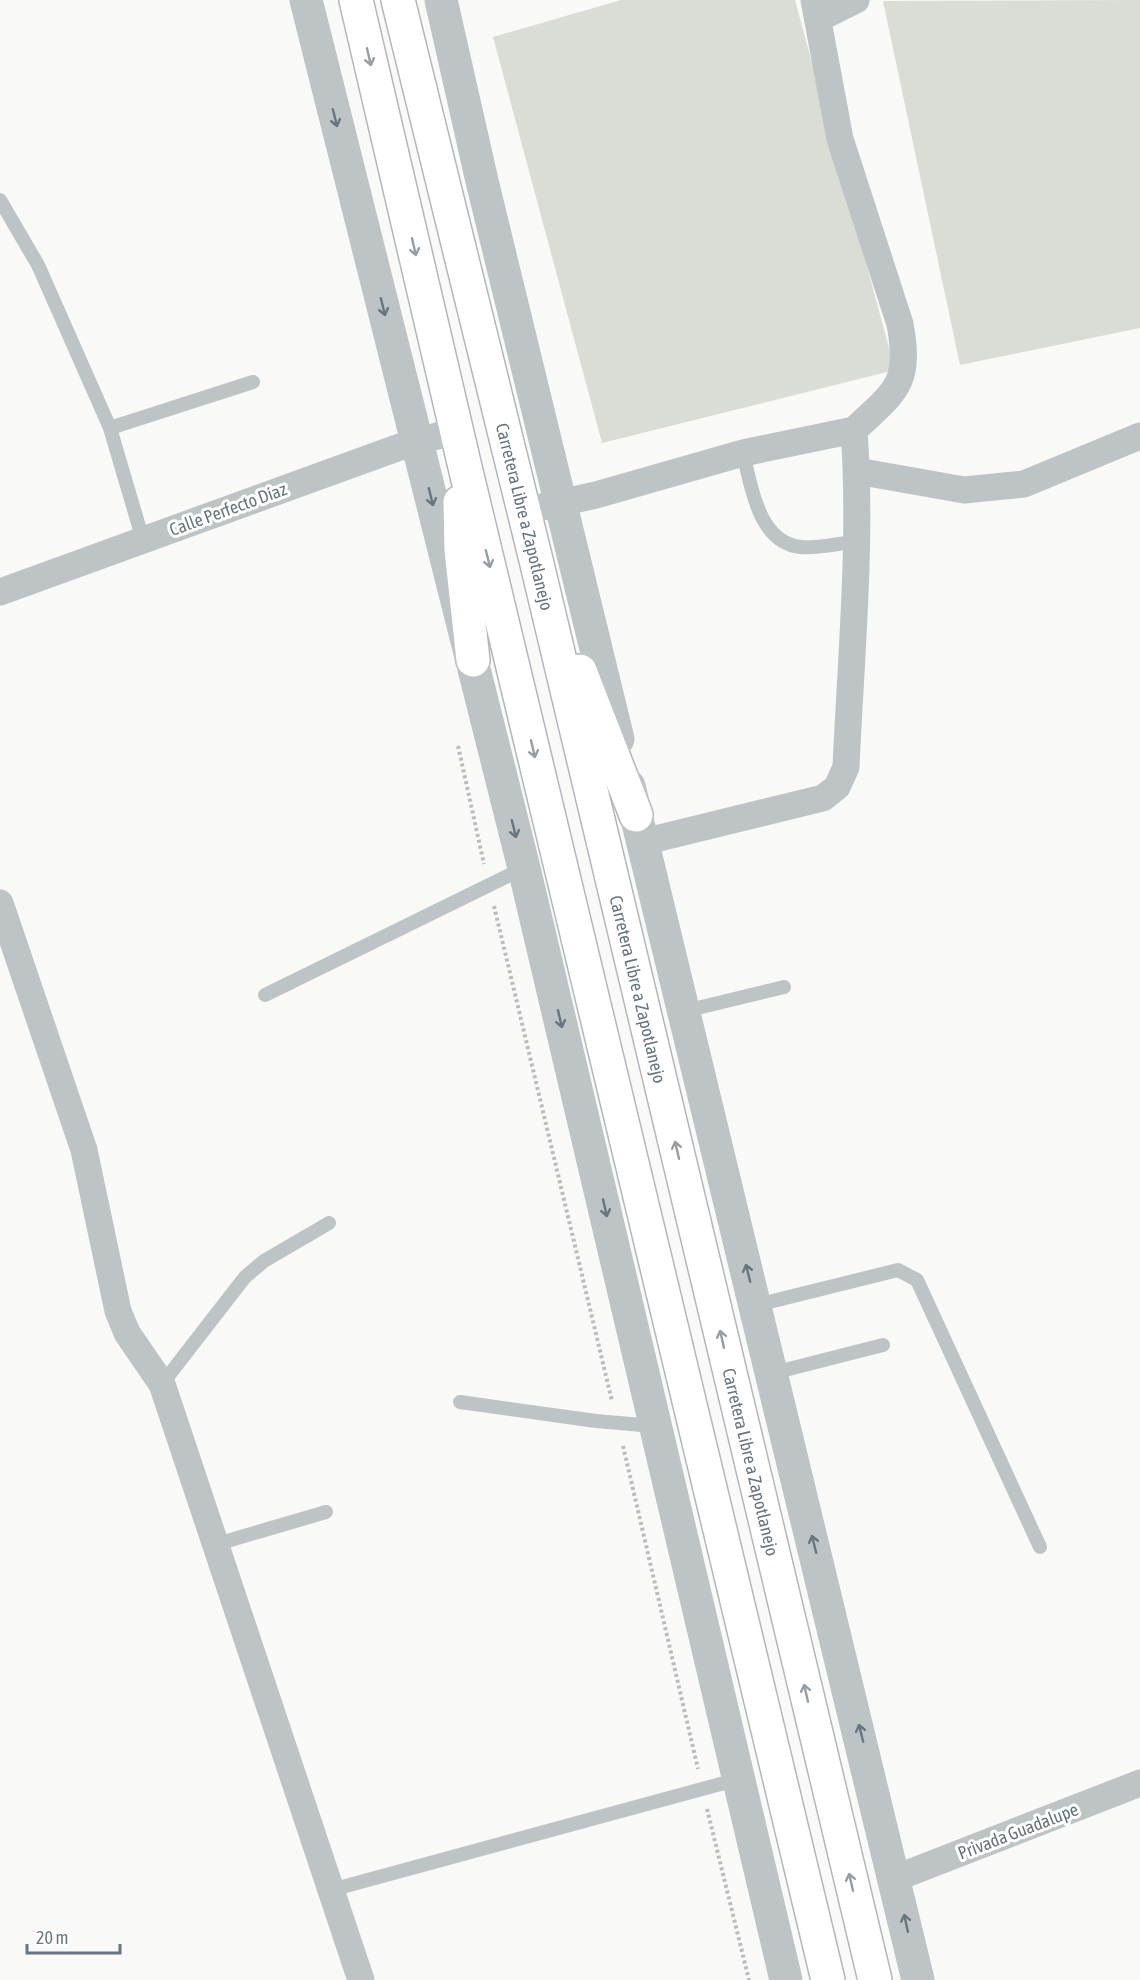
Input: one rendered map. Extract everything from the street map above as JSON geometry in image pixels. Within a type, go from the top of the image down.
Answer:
[{"type":"main road","points":[[356,0],[465,467],[828,1980]]},
{"type":"main road","name":"Carretera Libre a Zapotlanejo","points":[[398,0],[536,560],[875,1980]]},
{"type":"main road","points":[[465,467],[460,508],[461,550],[473,660]]},
{"type":"main road","points":[[536,560],[640,828]]},
{"type":"street","points":[[306,0],[524,868],[741,1778],[786,1980]]},
{"type":"street","points":[[441,0],[560,503],[896,1878],[918,1980]]},
{"type":"street","points":[[524,511],[743,453],[854,430],[890,396],[900,380],[905,354],[900,324],[840,139],[816,9],[855,0]]},
{"type":"street","name":"Calle Perfecto Díaz","points":[[0,592],[416,441],[457,430]]},
{"type":"street","points":[[640,828],[824,798],[837,787],[846,767],[856,542],[857,471],[854,430]]},
{"type":"street","points":[[857,471],[964,490],[1024,483],[1140,436]]},
{"type":"street","points":[[0,903],[84,1150],[118,1311],[128,1333],[162,1384],[361,1980]]},
{"type":"street","name":"Privada Guadalupe","points":[[896,1878],[1140,1783]]},
{"type":"lane","points":[[0,200],[38,265],[110,428],[143,540]]},
{"type":"lane","points":[[110,428],[253,382]]},
{"type":"lane","points":[[743,453],[758,511],[776,537],[799,547],[856,542]]},
{"type":"lane","points":[[266,995],[524,868]]},
{"type":"lane","points":[[685,1011],[783,987]]},
{"type":"lane","points":[[162,1384],[245,1277],[264,1261],[329,1223]]},
{"type":"lane","points":[[756,1305],[898,1270],[917,1280],[1040,1547]]},
{"type":"lane","points":[[773,1373],[883,1345]]},
{"type":"lane","points":[[460,1402],[596,1421],[657,1426]]},
{"type":"lane","points":[[217,1544],[326,1512]]},
{"type":"lane","points":[[331,1890],[741,1778]]},
{"type":"shaded area","points":[[621,0],[795,0],[895,370],[602,443],[493,37]]},
{"type":"shaded area","points":[[1140,0],[1140,328],[960,365],[883,1]]}]
